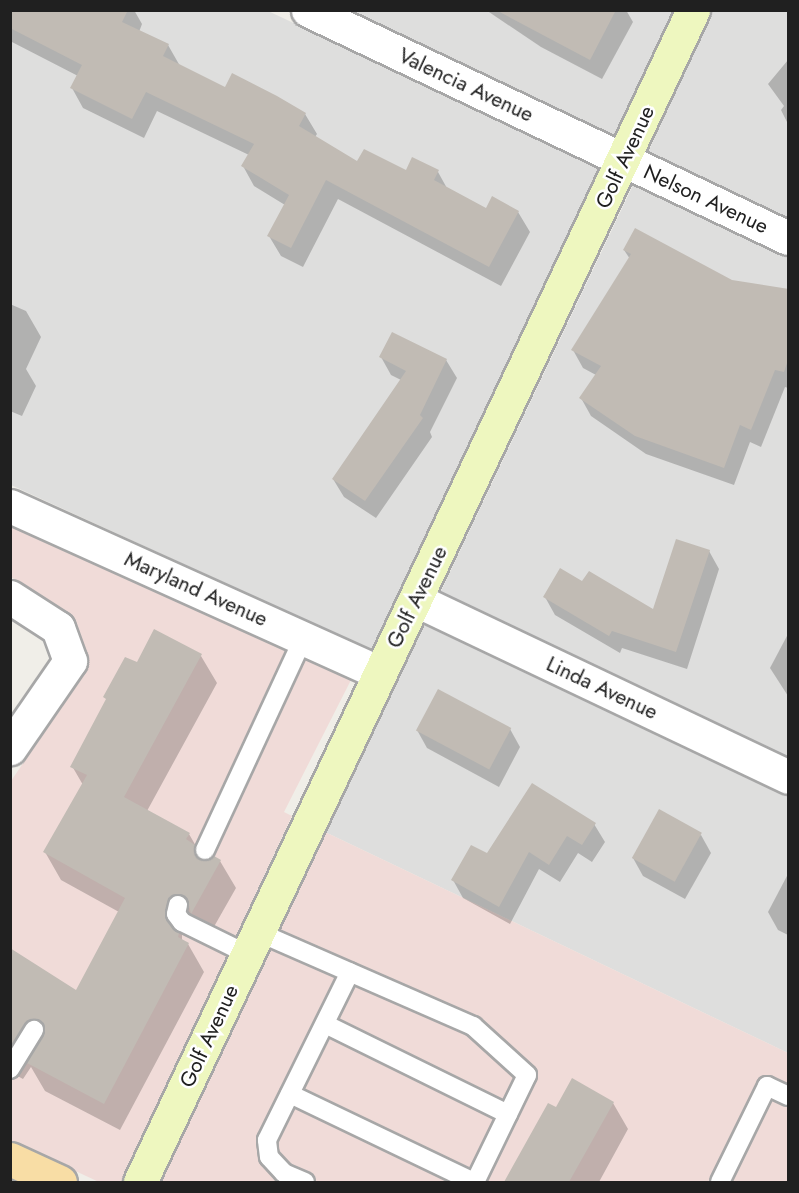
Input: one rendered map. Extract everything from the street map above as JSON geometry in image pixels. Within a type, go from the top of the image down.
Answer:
[{"type":"main road","points":[[10,1159],[60,1182]]},
{"type":"street","name":"Valencia Avenue","points":[[308,10],[624,160]]},
{"type":"street","name":"Golf Avenue","points":[[140,1182],[693,10]]},
{"type":"street","name":"Nelson Avenue","points":[[624,160],[789,238]]},
{"type":"street","name":"Maryland Avenue","points":[[10,506],[380,673]]},
{"type":"street","points":[[10,597],[58,628],[70,661],[10,748]]},
{"type":"street","name":"Linda Avenue","points":[[416,600],[789,777]]},
{"type":"lane","points":[[205,850],[304,637]]},
{"type":"lane","points":[[178,905],[176,914],[182,922],[350,972],[473,1026],[527,1075],[475,1182],[290,1094]]},
{"type":"lane","points":[[305,1182],[284,1173],[269,1157],[267,1140],[350,972]]},
{"type":"lane","points":[[325,1024],[508,1114]]},
{"type":"lane","points":[[10,1068],[34,1029]]},
{"type":"lane","points":[[720,1182],[767,1086],[789,1096]]},
{"type":"shaded area","points":[[10,11],[268,11],[600,167],[371,650],[11,485]]},
{"type":"shaded area","points":[[347,11],[673,11],[614,136]]},
{"type":"shaded area","points":[[713,11],[788,11],[788,219],[648,152]]},
{"type":"shaded area","points":[[634,183],[788,256],[788,758],[440,593]]},
{"type":"shaded area","points":[[11,525],[352,678],[284,812],[292,816],[121,1182],[99,1182],[11,1141],[11,781],[85,672],[87,656],[67,614],[11,577]]},
{"type":"shaded area","points":[[425,623],[788,796],[788,1053],[325,832]]},
{"type":"shaded area","points":[[325,832],[788,1053],[788,1182],[161,1182]]},
{"type":"building","points":[[10,10],[128,10],[122,22],[169,44],[163,56],[225,87],[232,73],[277,96],[306,113],[299,126],[357,161],[364,149],[406,170],[412,157],[439,170],[434,180],[486,208],[492,196],[519,211],[489,267],[326,180],[291,248],[267,236],[289,195],[241,166],[254,144],[146,92],[132,119],[70,88],[82,65],[10,28]]},
{"type":"building","points":[[496,10],[616,10],[590,60]]},
{"type":"building","points":[[635,228],[732,280],[789,289],[789,357],[784,372],[775,370],[751,430],[740,425],[724,468],[635,436],[579,398],[601,366],[571,350],[631,254],[623,250]]},
{"type":"building","points":[[392,332],[447,359],[420,415],[423,418],[365,501],[332,479],[406,371],[379,357]]},
{"type":"building","points":[[676,539],[710,550],[676,652],[612,631],[609,636],[543,597],[560,568],[582,581],[589,571],[653,609]]},
{"type":"building","points":[[154,629],[202,654],[124,797],[190,833],[186,839],[195,845],[194,852],[200,860],[214,856],[221,860],[191,914],[188,901],[181,894],[174,895],[167,902],[167,920],[179,933],[178,937],[189,943],[104,1104],[27,1063],[45,1031],[39,1020],[28,1020],[10,1047],[10,948],[76,990],[125,898],[43,852],[87,775],[70,767],[106,699],[103,697],[125,657],[137,662]]},
{"type":"building","points":[[438,689],[511,728],[489,769],[416,730]]},
{"type":"building","points":[[532,783],[596,823],[582,845],[567,836],[549,865],[529,852],[499,907],[451,880],[471,845],[487,853]]},
{"type":"building","points":[[659,809],[702,833],[675,882],[632,858]]},
{"type":"building","points":[[572,1078],[614,1102],[569,1182],[504,1182],[548,1103],[556,1107]]}]
